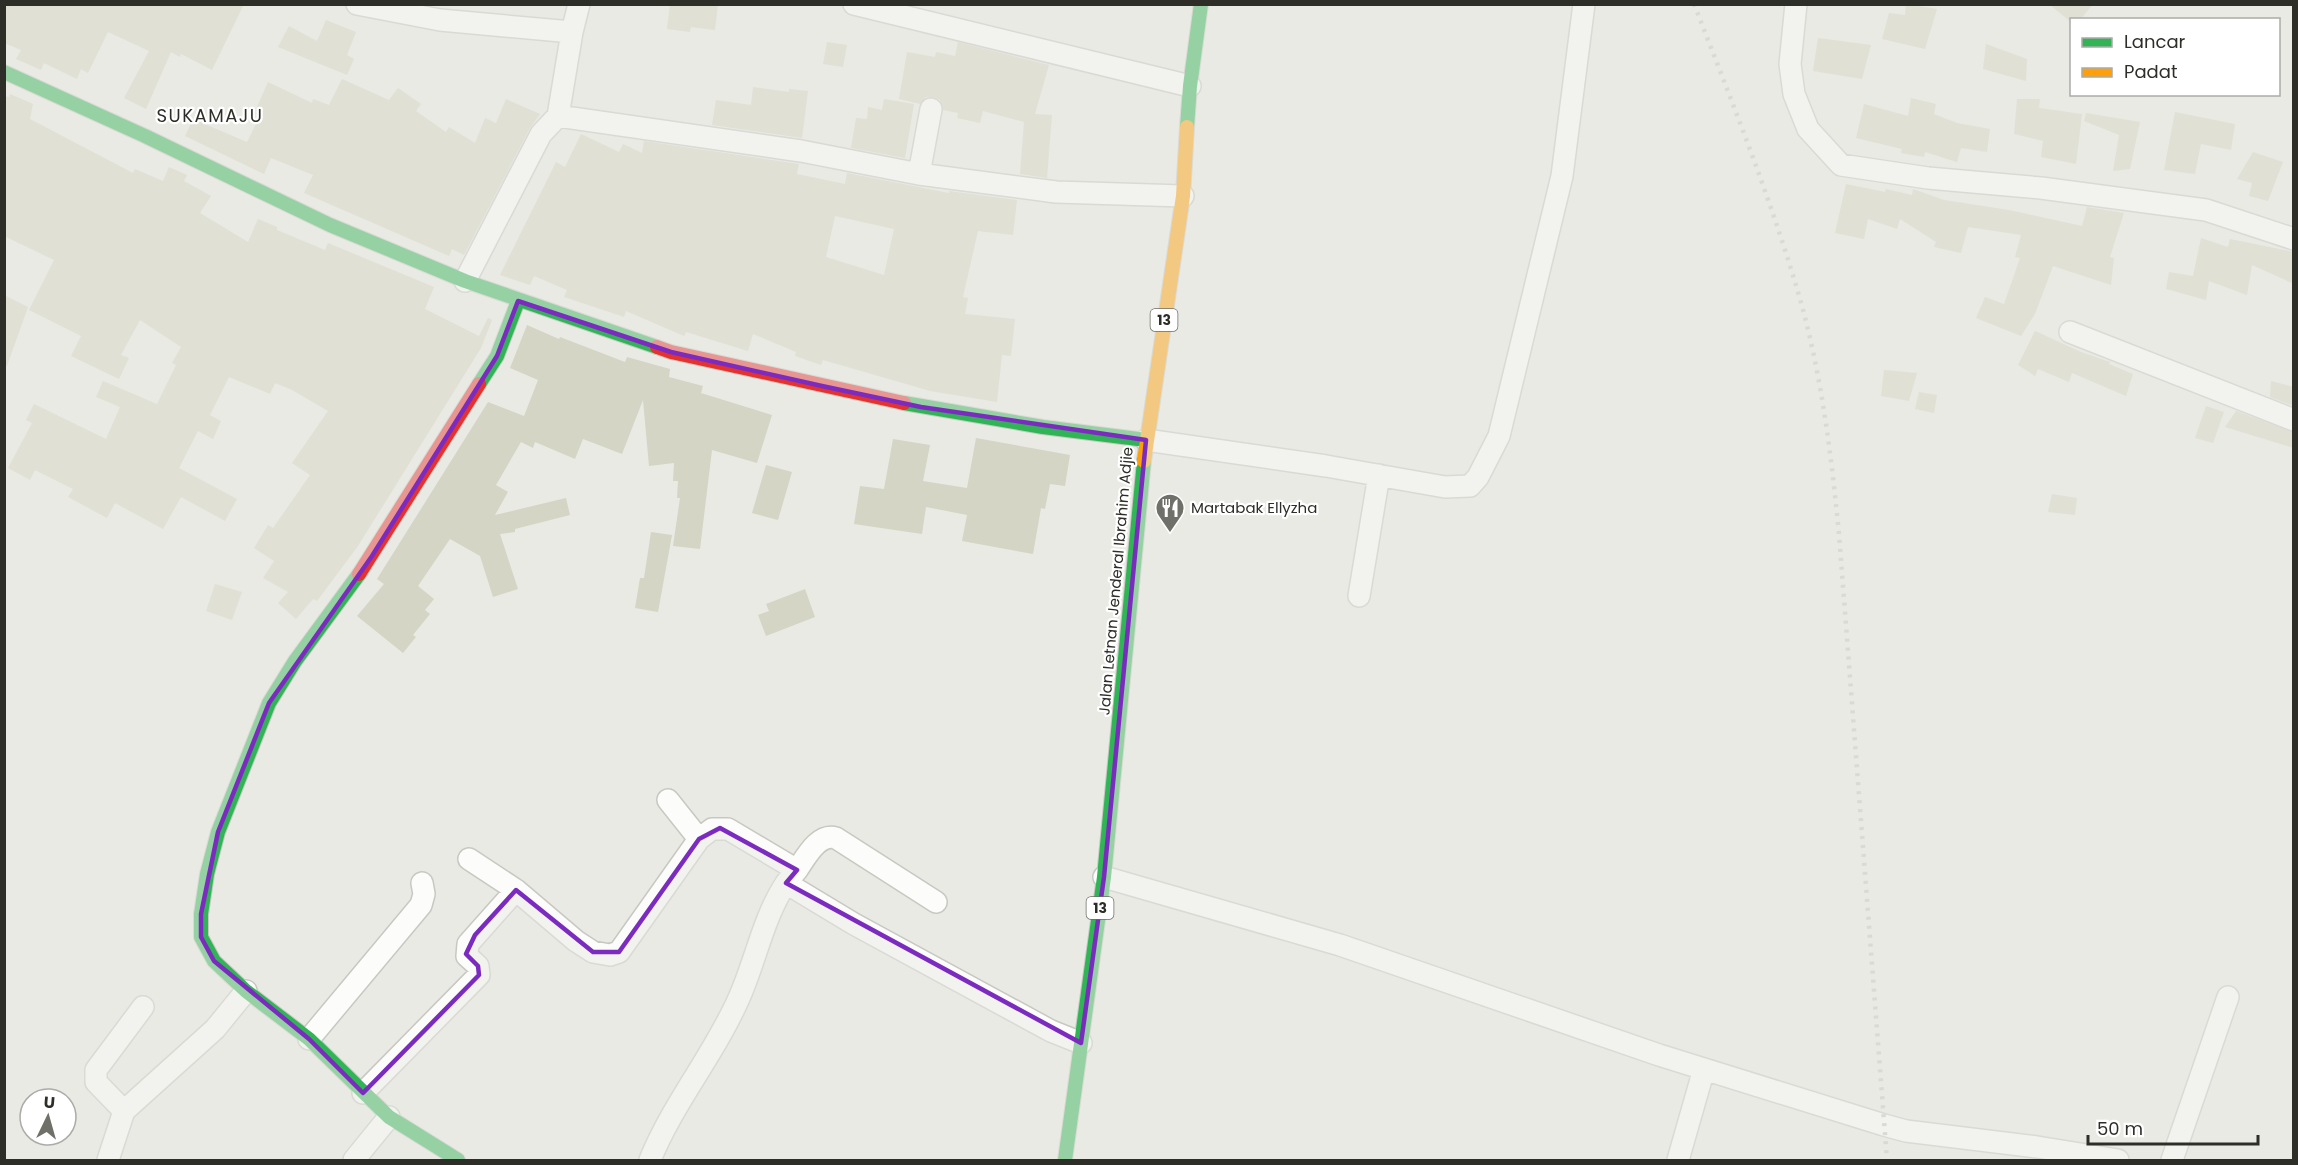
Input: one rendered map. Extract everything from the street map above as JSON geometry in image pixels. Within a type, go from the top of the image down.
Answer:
[{"type":"main road","name":"Jalan Letnan Jenderal Ibrahim Adjie","points":[[1065,1161],[1104,877],[1146,440],[1183,196],[1190,86],[1201,4]]},
{"type":"main road","points":[[4,72],[145,136],[330,225],[518,301],[671,352],[822,386],[954,412],[1043,427],[1146,440]]},
{"type":"main road","points":[[458,1161],[389,1118],[309,1039],[246,991],[214,961],[201,937],[201,914],[207,874],[218,832],[269,703],[296,660],[372,556],[496,356],[518,301]]},
{"type":"street","points":[[357,4],[440,20],[572,32]]},
{"type":"street","points":[[465,281],[541,134],[558,116],[579,4]]},
{"type":"street","points":[[854,4],[1190,86]]},
{"type":"street","points":[[1146,440],[1379,475],[1445,488],[1470,486],[1478,477],[1499,436],[1562,176],[1584,4]]},
{"type":"street","points":[[1796,4],[1790,64],[1794,94],[1808,129],[1841,165],[1928,178],[2041,188],[2206,210],[2294,239]]},
{"type":"street","points":[[919,174],[931,110]]},
{"type":"street","points":[[558,116],[801,151],[919,174],[1056,192],[1183,196]]},
{"type":"street","points":[[2070,332],[2294,420]]},
{"type":"street","points":[[1359,596],[1379,475]]},
{"type":"street","points":[[668,800],[699,839]]},
{"type":"street","points":[[470,859],[516,890],[576,941],[593,952],[610,955],[619,951],[699,839],[712,829],[728,829],[854,924],[1051,1031],[1081,1043]]},
{"type":"street","points":[[650,1161],[732,1012],[777,897],[820,841],[831,837],[836,838],[936,902]]},
{"type":"street","points":[[1104,877],[1340,945],[1704,1069],[1906,1131],[2037,1147],[2118,1161]]},
{"type":"street","points":[[309,1039],[421,905],[424,894],[422,883]]},
{"type":"street","points":[[363,1093],[479,975],[478,966],[467,956],[468,944],[516,890]]},
{"type":"street","points":[[108,1161],[124,1111],[215,1029],[246,991]]},
{"type":"street","points":[[2172,1161],[2228,997]]},
{"type":"street","points":[[124,1111],[96,1082],[96,1070],[143,1007]]},
{"type":"street","points":[[1678,1161],[1704,1069]]},
{"type":"street","points":[[354,1161],[389,1118]]},
{"type":"highlighted area","points":[[518,301],[671,352],[822,386],[921,407],[1146,440],[1104,877],[1081,1043],[786,883],[797,870],[720,828],[699,839],[619,952],[593,952],[516,890],[475,935],[466,954],[478,966],[479,975],[363,1093],[309,1039],[214,961],[201,937],[201,914],[218,832],[269,703],[372,556],[497,356]]},
{"type":"building","points":[[4,4],[244,4],[212,70],[181,54],[180,57],[171,52],[146,109],[124,98],[149,51],[108,32],[88,73],[81,69],[77,79],[44,63],[41,70],[16,59],[21,50],[4,43]]},
{"type":"building","points":[[670,4],[718,4],[715,30],[691,27],[690,32],[667,29]]},
{"type":"building","points":[[1906,4],[1937,9],[1925,49],[1882,39],[1889,13],[1905,15]]},
{"type":"building","points":[[2049,4],[2093,4],[2082,18],[2070,18],[2070,21]]},
{"type":"building","points":[[326,20],[356,32],[347,55],[354,59],[347,75],[278,47],[289,26],[317,41]]},
{"type":"building","points":[[1818,38],[1871,45],[1862,79],[1813,71]]},
{"type":"building","points":[[827,42],[847,45],[843,67],[823,64]]},
{"type":"building","points":[[958,42],[1049,65],[1035,114],[1052,115],[1047,178],[1020,174],[1024,122],[983,111],[980,123],[957,118],[958,113],[943,110],[940,100],[934,97],[926,97],[920,104],[899,99],[907,52],[935,57],[936,52],[955,56]]},
{"type":"building","points":[[1986,44],[2027,59],[2026,81],[1983,69]]},
{"type":"building","points":[[342,79],[389,100],[398,88],[421,104],[416,111],[446,132],[449,127],[475,143],[485,118],[496,123],[506,99],[540,114],[530,128],[464,255],[452,249],[449,256],[304,193],[313,175],[271,158],[264,174],[185,136],[193,119],[247,142],[263,110],[257,107],[268,82],[312,103],[313,99],[329,105]]},
{"type":"building","points":[[753,87],[789,92],[789,89],[808,91],[802,138],[712,125],[716,100],[751,105]]},
{"type":"building","points":[[10,94],[33,104],[30,119],[133,173],[135,169],[163,181],[169,167],[187,175],[184,181],[211,196],[200,213],[248,242],[258,219],[277,227],[277,230],[325,250],[328,243],[434,287],[425,309],[479,336],[488,318],[492,320],[481,348],[358,546],[317,601],[313,599],[296,619],[278,603],[288,592],[263,578],[274,561],[254,548],[268,525],[273,528],[310,475],[292,463],[328,411],[292,390],[275,383],[270,394],[229,377],[210,415],[221,421],[213,439],[198,431],[179,468],[237,499],[225,521],[181,497],[163,529],[115,503],[107,518],[68,497],[73,489],[35,470],[30,480],[8,468],[32,423],[26,420],[34,404],[106,439],[120,407],[96,397],[103,381],[157,404],[176,365],[172,363],[181,347],[140,320],[121,355],[129,358],[119,379],[71,356],[81,336],[29,310],[54,260],[4,236],[4,96],[9,97]]},
{"type":"building","points":[[1911,98],[1936,104],[1934,114],[1957,123],[1990,129],[1987,152],[1961,148],[1957,162],[1925,152],[1924,157],[1901,153],[1902,149],[1856,138],[1864,104],[1908,116]]},
{"type":"building","points":[[884,99],[914,104],[905,158],[851,148],[856,118],[867,119],[868,107],[882,110]]},
{"type":"building","points":[[2017,99],[2040,99],[2039,108],[2082,114],[2076,164],[2041,157],[2043,141],[2014,134]]},
{"type":"building","points":[[2175,112],[2235,124],[2231,150],[2201,144],[2195,174],[2164,170]]},
{"type":"building","points":[[2086,113],[2140,122],[2130,169],[2113,171],[2119,135],[2084,121]]},
{"type":"building","points":[[581,134],[619,152],[623,144],[642,153],[644,141],[799,164],[797,174],[845,184],[847,173],[949,193],[949,191],[1017,200],[1013,235],[978,231],[963,297],[968,298],[965,314],[1015,319],[1011,356],[1002,355],[997,402],[930,391],[823,360],[821,365],[795,356],[796,352],[753,334],[748,351],[686,332],[684,336],[626,311],[624,317],[564,297],[567,290],[534,276],[530,285],[500,275],[556,162],[565,167]],"holes":[[[835,216],[894,229],[884,275],[826,257]]]},
{"type":"building","points":[[2253,152],[2283,162],[2268,201],[2249,196],[2252,183],[2237,179]]},
{"type":"building","points":[[1846,184],[1912,195],[1913,189],[1944,200],[2009,210],[2082,226],[2087,207],[2124,213],[2110,257],[2114,258],[2111,285],[2053,266],[2035,314],[2021,336],[1976,318],[1985,297],[2004,304],[2020,258],[2015,257],[2021,235],[1968,227],[1961,253],[1934,247],[1936,242],[1900,219],[1897,229],[1868,219],[1864,239],[1835,233]]},
{"type":"building","points":[[2201,238],[2228,247],[2230,239],[2294,252],[2294,284],[2252,265],[2247,295],[2209,281],[2206,300],[2166,289],[2169,272],[2193,276]]},
{"type":"building","points":[[4,295],[28,307],[7,366],[4,366]]},
{"type":"building","points":[[527,325],[625,362],[627,357],[670,369],[669,377],[703,386],[701,393],[772,415],[757,463],[712,450],[700,549],[673,546],[680,498],[677,498],[678,481],[673,481],[674,463],[649,466],[643,400],[622,454],[583,439],[575,459],[535,442],[533,448],[521,442],[496,485],[508,492],[495,515],[566,498],[570,515],[515,529],[515,532],[500,534],[518,589],[493,597],[480,556],[450,539],[418,586],[434,599],[425,610],[430,614],[413,635],[416,637],[403,653],[357,616],[384,584],[377,579],[488,402],[524,416],[538,380],[510,368]]},
{"type":"building","points":[[2035,331],[2133,374],[2126,396],[2072,373],[2069,382],[2038,369],[2035,376],[2018,365]]},
{"type":"building","points":[[1884,370],[1917,373],[1909,401],[1881,396]]},
{"type":"building","points":[[2271,381],[2294,387],[2294,406],[2270,397]]},
{"type":"building","points":[[1919,392],[1937,395],[1934,413],[1915,409]]},
{"type":"building","points":[[2206,406],[2224,412],[2213,443],[2195,438]]},
{"type":"building","points":[[2236,411],[2294,432],[2294,448],[2225,427]]},
{"type":"building","points":[[976,438],[1070,455],[1065,486],[1050,484],[1045,509],[1041,508],[1033,554],[962,541],[967,515],[926,507],[922,534],[854,524],[860,486],[884,489],[893,439],[930,445],[923,481],[967,488]]},
{"type":"building","points":[[766,465],[792,472],[778,520],[752,513]]},
{"type":"building","points":[[2052,494],[2077,498],[2075,515],[2048,512]]},
{"type":"building","points":[[651,532],[672,535],[658,612],[635,608],[640,578],[644,578]]},
{"type":"building","points":[[215,584],[242,592],[232,620],[206,611]]},
{"type":"building","points":[[805,589],[815,617],[766,636],[758,615],[769,611],[766,604]]},
{"type":"railway","points":[[1694,4],[1749,147],[1787,255],[1806,321],[1824,412],[1839,534],[1887,1160]]},
{"type":"traffic: fast","points":[[1187,127],[1201,4]]},
{"type":"traffic: fast","points":[[4,72],[145,136],[330,225],[465,281],[657,347]]},
{"type":"traffic: fast","points":[[479,384],[497,356],[518,301]]},
{"type":"traffic: fast","points":[[904,403],[1043,427],[1146,440]]},
{"type":"traffic: fast","points":[[1065,1160],[1104,877],[1144,461]]},
{"type":"traffic: fast","points":[[359,574],[295,661],[269,703],[218,832],[207,874],[201,914],[201,937],[214,961],[246,991],[309,1039],[389,1117],[458,1160]]},
{"type":"traffic: slow","points":[[1144,461],[1183,196],[1187,127]]},
{"type":"traffic: jam","points":[[657,347],[904,403]]},
{"type":"traffic: jam","points":[[359,574],[479,384]]},
{"type":"place","name":"Martabak Ellyzha","points":[[1170,534]]},
{"type":"district","name":"SUKAMAJU","points":[[210,116]]}]
